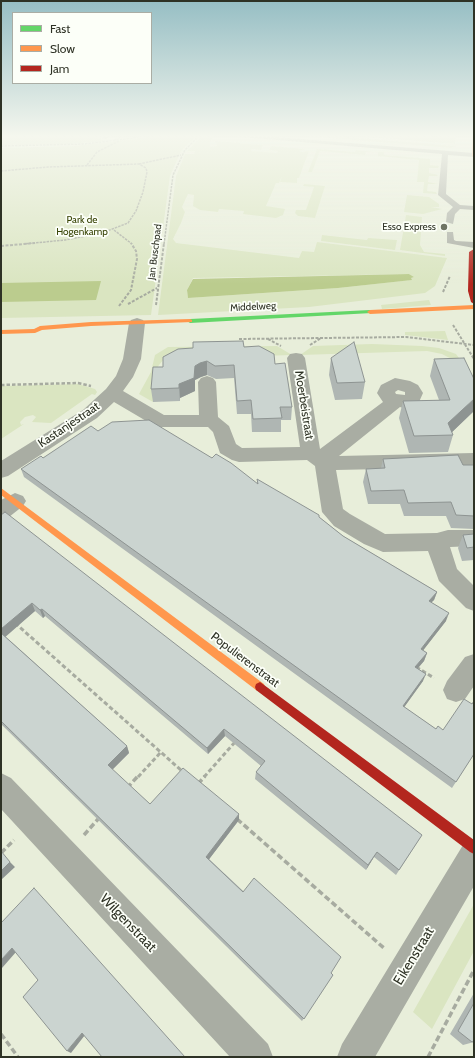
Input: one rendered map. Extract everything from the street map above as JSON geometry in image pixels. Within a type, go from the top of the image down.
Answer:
[{"type":"main road","points":[[474,250],[472,252],[471,291],[474,302]]},
{"type":"main road","name":"Middelweg","points":[[137,327],[154,322],[474,307]]},
{"type":"main road","name":"Middelweg","points":[[1,332],[35,331],[40,328],[91,324],[137,327],[231,329]]},
{"type":"main road","name":"Populierenstraat","points":[[6,501],[474,848]]},
{"type":"street","name":"Kastanjestraat","points":[[1,471],[90,414],[112,393],[128,369],[134,348],[137,327]]},
{"type":"street","name":"Moerbeistraat","points":[[296,358],[331,509],[342,520],[383,543],[437,542],[448,539],[472,538]]},
{"type":"street","points":[[112,393],[160,421],[209,421],[207,382]]},
{"type":"street","points":[[319,459],[396,401]]},
{"type":"street","name":"Moerbeistraat","points":[[209,421],[214,422],[222,430],[225,445],[234,454],[244,456],[319,459],[474,460]]},
{"type":"street","points":[[437,542],[447,574],[474,601]]},
{"type":"street","points":[[456,690],[474,665]]},
{"type":"street","name":"Wilgenstraat","points":[[1,788],[256,1057]]},
{"type":"street","name":"Eikenstraat","points":[[355,1057],[474,856]]},
{"type":"lane","points":[[443,184],[442,195],[458,207],[474,208]]},
{"type":"lane","points":[[450,222],[451,213],[458,207]]},
{"type":"lane","points":[[450,234],[450,241],[474,245]]},
{"type":"path","points":[[1,246],[64,240],[114,229],[128,223],[138,206],[144,184]]},
{"type":"path","name":"Jan Buschpad","points":[[154,322],[172,184]]},
{"type":"path","points":[[114,229],[130,241],[136,251],[134,278],[131,290],[115,310],[122,307]]},
{"type":"path","points":[[127,305],[158,288]]},
{"type":"path","points":[[445,308],[461,341],[465,344],[474,359]]},
{"type":"path","points":[[233,339],[406,337],[474,345]]},
{"type":"path","points":[[1,385],[78,383],[112,393]]},
{"type":"path","points":[[13,621],[187,775]]},
{"type":"path","points":[[415,666],[421,670]]},
{"type":"path","points":[[197,785],[239,738]]},
{"type":"path","points":[[123,792],[161,752]]},
{"type":"path","points":[[192,780],[203,790]]},
{"type":"path","points":[[64,855],[102,815]]},
{"type":"path","points":[[233,816],[407,968]]},
{"type":"path","points":[[428,1057],[474,970]]},
{"type":"path","points":[[1,1034],[18,1057]]},
{"type":"green space","name":"Park de Hogenkamp","points":[[1,184],[169,184],[151,315],[1,318]]},
{"type":"green space","points":[[175,184],[275,184],[266,206],[285,209],[283,215],[276,218],[243,214],[244,211],[219,209],[218,212],[200,210],[193,206],[194,195],[188,194],[182,207],[185,212],[173,239],[176,243],[299,258],[302,251],[314,252],[317,242],[447,258],[435,286],[425,293],[309,307],[158,315]],"holes":[[[409,274],[414,277],[411,278],[411,280],[338,288],[188,298],[187,290],[193,278]]]},
{"type":"green space","points":[[304,184],[308,184],[325,186],[315,218],[298,216],[295,213],[296,210],[306,210],[314,187],[303,186]]},
{"type":"green space","points":[[424,184],[428,184],[427,191],[436,192],[437,194],[423,193]]},
{"type":"green space","points":[[407,195],[429,197],[439,204],[439,207],[431,207],[442,209],[423,214],[404,212]]},
{"type":"green space","points":[[406,215],[422,217],[420,245],[424,252],[445,254],[445,256],[400,250]]},
{"type":"green space","points":[[322,235],[367,240],[368,238],[397,240],[395,250],[321,241]]},
{"type":"green space","points":[[429,300],[431,305],[382,309],[381,305]]},
{"type":"green space","points":[[445,331],[448,340],[405,335],[405,332]]},
{"type":"green space","points":[[372,344],[439,348],[456,354],[465,366],[442,354],[427,351],[300,355],[313,346]]},
{"type":"green space","points":[[277,346],[292,355],[164,359],[155,370],[153,402],[139,394],[151,372],[155,355],[168,347]]},
{"type":"green space","points":[[78,384],[95,389],[97,392],[95,395],[92,394],[51,423],[32,422],[36,417],[33,415],[25,417],[20,422],[21,425],[24,424],[1,439],[1,386]]},
{"type":"green space","points":[[474,904],[474,951],[432,1029],[413,1012]]},
{"type":"shaded area","points":[[409,274],[414,277],[411,278],[412,280],[338,288],[188,298],[187,290],[193,279]]},
{"type":"shaded area","points":[[101,281],[96,300],[1,302],[1,283]]},
{"type":"building","points":[[243,341],[244,347],[259,346],[274,354],[275,364],[285,363],[292,407],[280,407],[282,418],[253,419],[251,400],[237,401],[234,365],[215,366],[207,361],[200,363],[195,366],[194,378],[179,384],[179,388],[151,389],[153,367],[163,367],[163,357],[178,349],[193,348],[193,342]]},
{"type":"building","points":[[354,342],[365,382],[337,383],[331,358]]},
{"type":"building","points":[[464,358],[474,379],[474,399],[448,423],[453,435],[414,436],[403,401],[450,400],[434,359]]},
{"type":"building","points":[[149,420],[212,458],[216,454],[231,463],[258,484],[257,479],[319,515],[319,517],[343,536],[437,592],[429,601],[449,613],[421,649],[427,653],[415,667],[426,674],[403,706],[436,729],[438,726],[443,730],[464,699],[472,704],[474,701],[474,754],[456,782],[21,469],[41,456],[43,458],[91,426],[98,431],[112,422]]},
{"type":"building","points":[[458,455],[463,465],[474,465],[474,516],[456,515],[451,502],[408,503],[404,490],[371,491],[366,469],[385,468],[383,459]]},
{"type":"building","points":[[5,512],[422,835],[399,870],[377,852],[368,865],[256,772],[265,761],[224,729],[207,748],[42,609],[40,610],[32,603],[1,629],[1,515]]},
{"type":"building","points":[[474,534],[474,547],[467,548],[463,535]]},
{"type":"building","points":[[1,633],[127,746],[108,765],[150,804],[183,768],[239,814],[206,857],[243,892],[254,878],[341,957],[331,973],[333,975],[304,1019],[1,721]]},
{"type":"building","points":[[1,851],[10,862],[1,871]]},
{"type":"building","points":[[34,888],[185,1057],[102,1057],[82,1033],[67,1051],[23,997],[38,980],[12,948],[1,960],[1,923]]},
{"type":"building","points":[[474,1003],[474,1041],[472,1042],[458,1031]]},
{"type":"traffic: fast","points":[[190,321],[370,312]]},
{"type":"traffic: slow","points":[[370,312],[474,307]]},
{"type":"traffic: slow","points":[[1,332],[35,331],[40,328],[91,324],[190,321]]},
{"type":"traffic: slow","points":[[1,491],[260,687]]},
{"type":"traffic: jam","points":[[474,251],[472,252],[471,291],[474,302]]},
{"type":"traffic: jam","points":[[260,687],[474,848]]},
{"type":"place","name":"Esso Express","points":[[444,227]]}]
